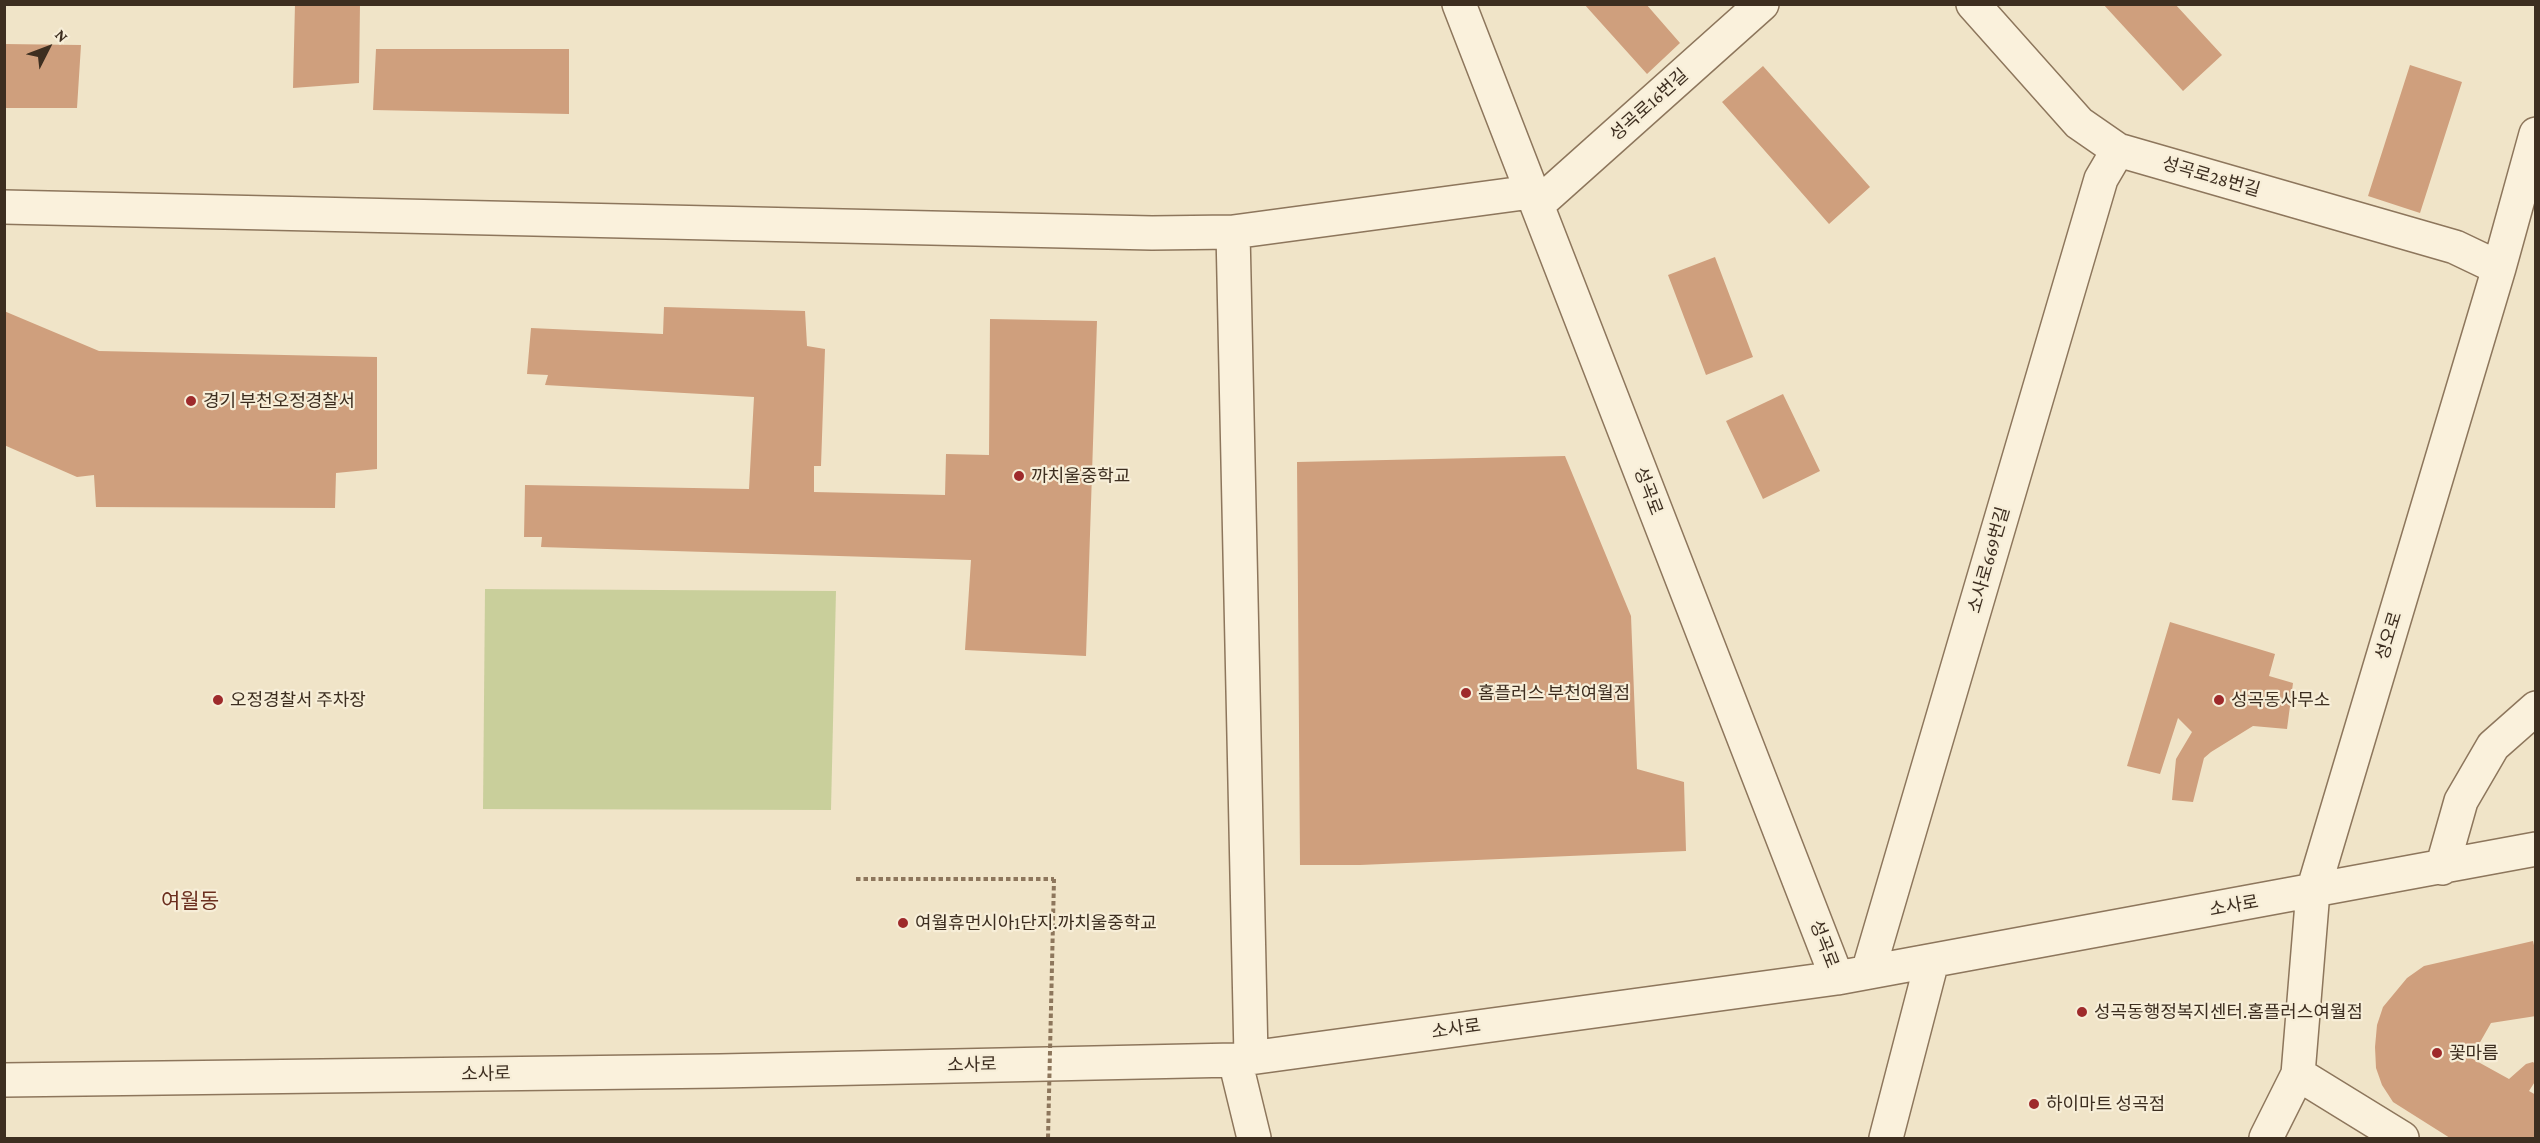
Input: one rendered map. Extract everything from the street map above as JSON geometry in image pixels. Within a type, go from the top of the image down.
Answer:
[{"type":"street","name":"성곡로","points":[[1459,4],[1534,199],[1853,975]]},
{"type":"street","name":"성곡로16번길","points":[[1534,199],[1762,4]]},
{"type":"street","name":"성곡로28번길","points":[[1973,4],[2079,123],[2118,150],[2455,247],[2499,268]]},
{"type":"street","name":"성오로","points":[[2266,1138],[2298,1074],[2313,891],[2499,268],[2535,134]]},
{"type":"street","name":"소사로669번길","points":[[1853,975],[2101,179],[2118,150]]},
{"type":"street","points":[[4,207],[1152,233],[1233,232],[1534,199]]},
{"type":"street","points":[[1233,232],[1243,1058],[1254,1138]]},
{"type":"street","points":[[2442,868],[2461,801],[2493,746],[2535,708]]},
{"type":"street","name":"소사로","points":[[4,1080],[720,1071],[1243,1058],[1853,975],[2535,849]]},
{"type":"street","points":[[1886,1138],[1932,961]]},
{"type":"street","points":[[2298,1074],[2402,1138]]},
{"type":"path","points":[[856,879],[1054,879],[1048,1138]]},
{"type":"green space","points":[[485,589],[836,591],[831,810],[483,809]]},
{"type":"building","points":[[295,4],[360,4],[359,83],[293,88]]},
{"type":"building","points":[[1584,4],[1646,4],[1680,43],[1647,74]]},
{"type":"building","points":[[2103,4],[2175,4],[2222,55],[2183,91]]},
{"type":"building","points":[[4,44],[81,45],[77,108],[4,108]]},
{"type":"building","points":[[376,49],[569,49],[569,114],[373,110]]},
{"type":"building","points":[[2410,65],[2462,82],[2420,213],[2368,196]]},
{"type":"building","points":[[1763,66],[1870,187],[1829,224],[1722,102]]},
{"type":"building","points":[[1715,257],[1753,357],[1706,375],[1668,275]]},
{"type":"building","name":"까치울중학교","points":[[664,307],[805,311],[807,346],[825,349],[821,466],[814,466],[814,492],[945,495],[946,454],[989,455],[990,319],[1097,321],[1086,656],[965,650],[971,560],[541,547],[542,537],[524,537],[525,485],[749,489],[754,397],[545,385],[548,375],[527,374],[531,328],[663,334]]},
{"type":"building","name":"경기 부천오정경찰서","points":[[4,311],[99,351],[377,357],[377,469],[336,473],[335,508],[96,507],[94,475],[77,477],[4,445]]},
{"type":"building","points":[[1783,394],[1820,471],[1763,499],[1726,421]]},
{"type":"building","name":"홈플러스 부천여월점","points":[[1565,456],[1631,616],[1637,769],[1684,782],[1686,851],[1360,865],[1300,865],[1297,462]]},
{"type":"building","name":"성곡동사무소","points":[[2170,622],[2275,654],[2269,676],[2293,683],[2287,729],[2253,726],[2211,752],[2204,758],[2193,802],[2172,800],[2176,759],[2192,732],[2178,718],[2160,774],[2127,766]]},
{"type":"building","points":[[2533,941],[2536,954],[2536,1016],[2491,1023],[2471,1058],[2509,1079],[2526,1064],[2533,1062],[2536,1065],[2536,1080],[2529,1091],[2536,1095],[2536,1138],[2450,1138],[2393,1102],[2382,1085],[2376,1068],[2375,1047],[2377,1025],[2383,1007],[2407,978],[2424,966]]},
{"type":"place","name":"경기 부천오정경찰서","points":[[191,401]]},
{"type":"place","name":"까치울중학교","points":[[1019,476]]},
{"type":"place","name":"홈플러스 부천여월점","points":[[1466,693]]},
{"type":"place","name":"오정경찰서 주차장","points":[[218,700]]},
{"type":"place","name":"성곡동사무소","points":[[2219,700]]},
{"type":"place","name":"여월휴먼시아1단지.까치울중학교","points":[[903,923]]},
{"type":"place","name":"성곡동행정복지센터.홈플러스여월점","points":[[2082,1012]]},
{"type":"place","name":"꽃마름","points":[[2437,1053]]},
{"type":"place","name":"하이마트 성곡점","points":[[2034,1104]]},
{"type":"district","name":"여월동","points":[[190,902]]}]
